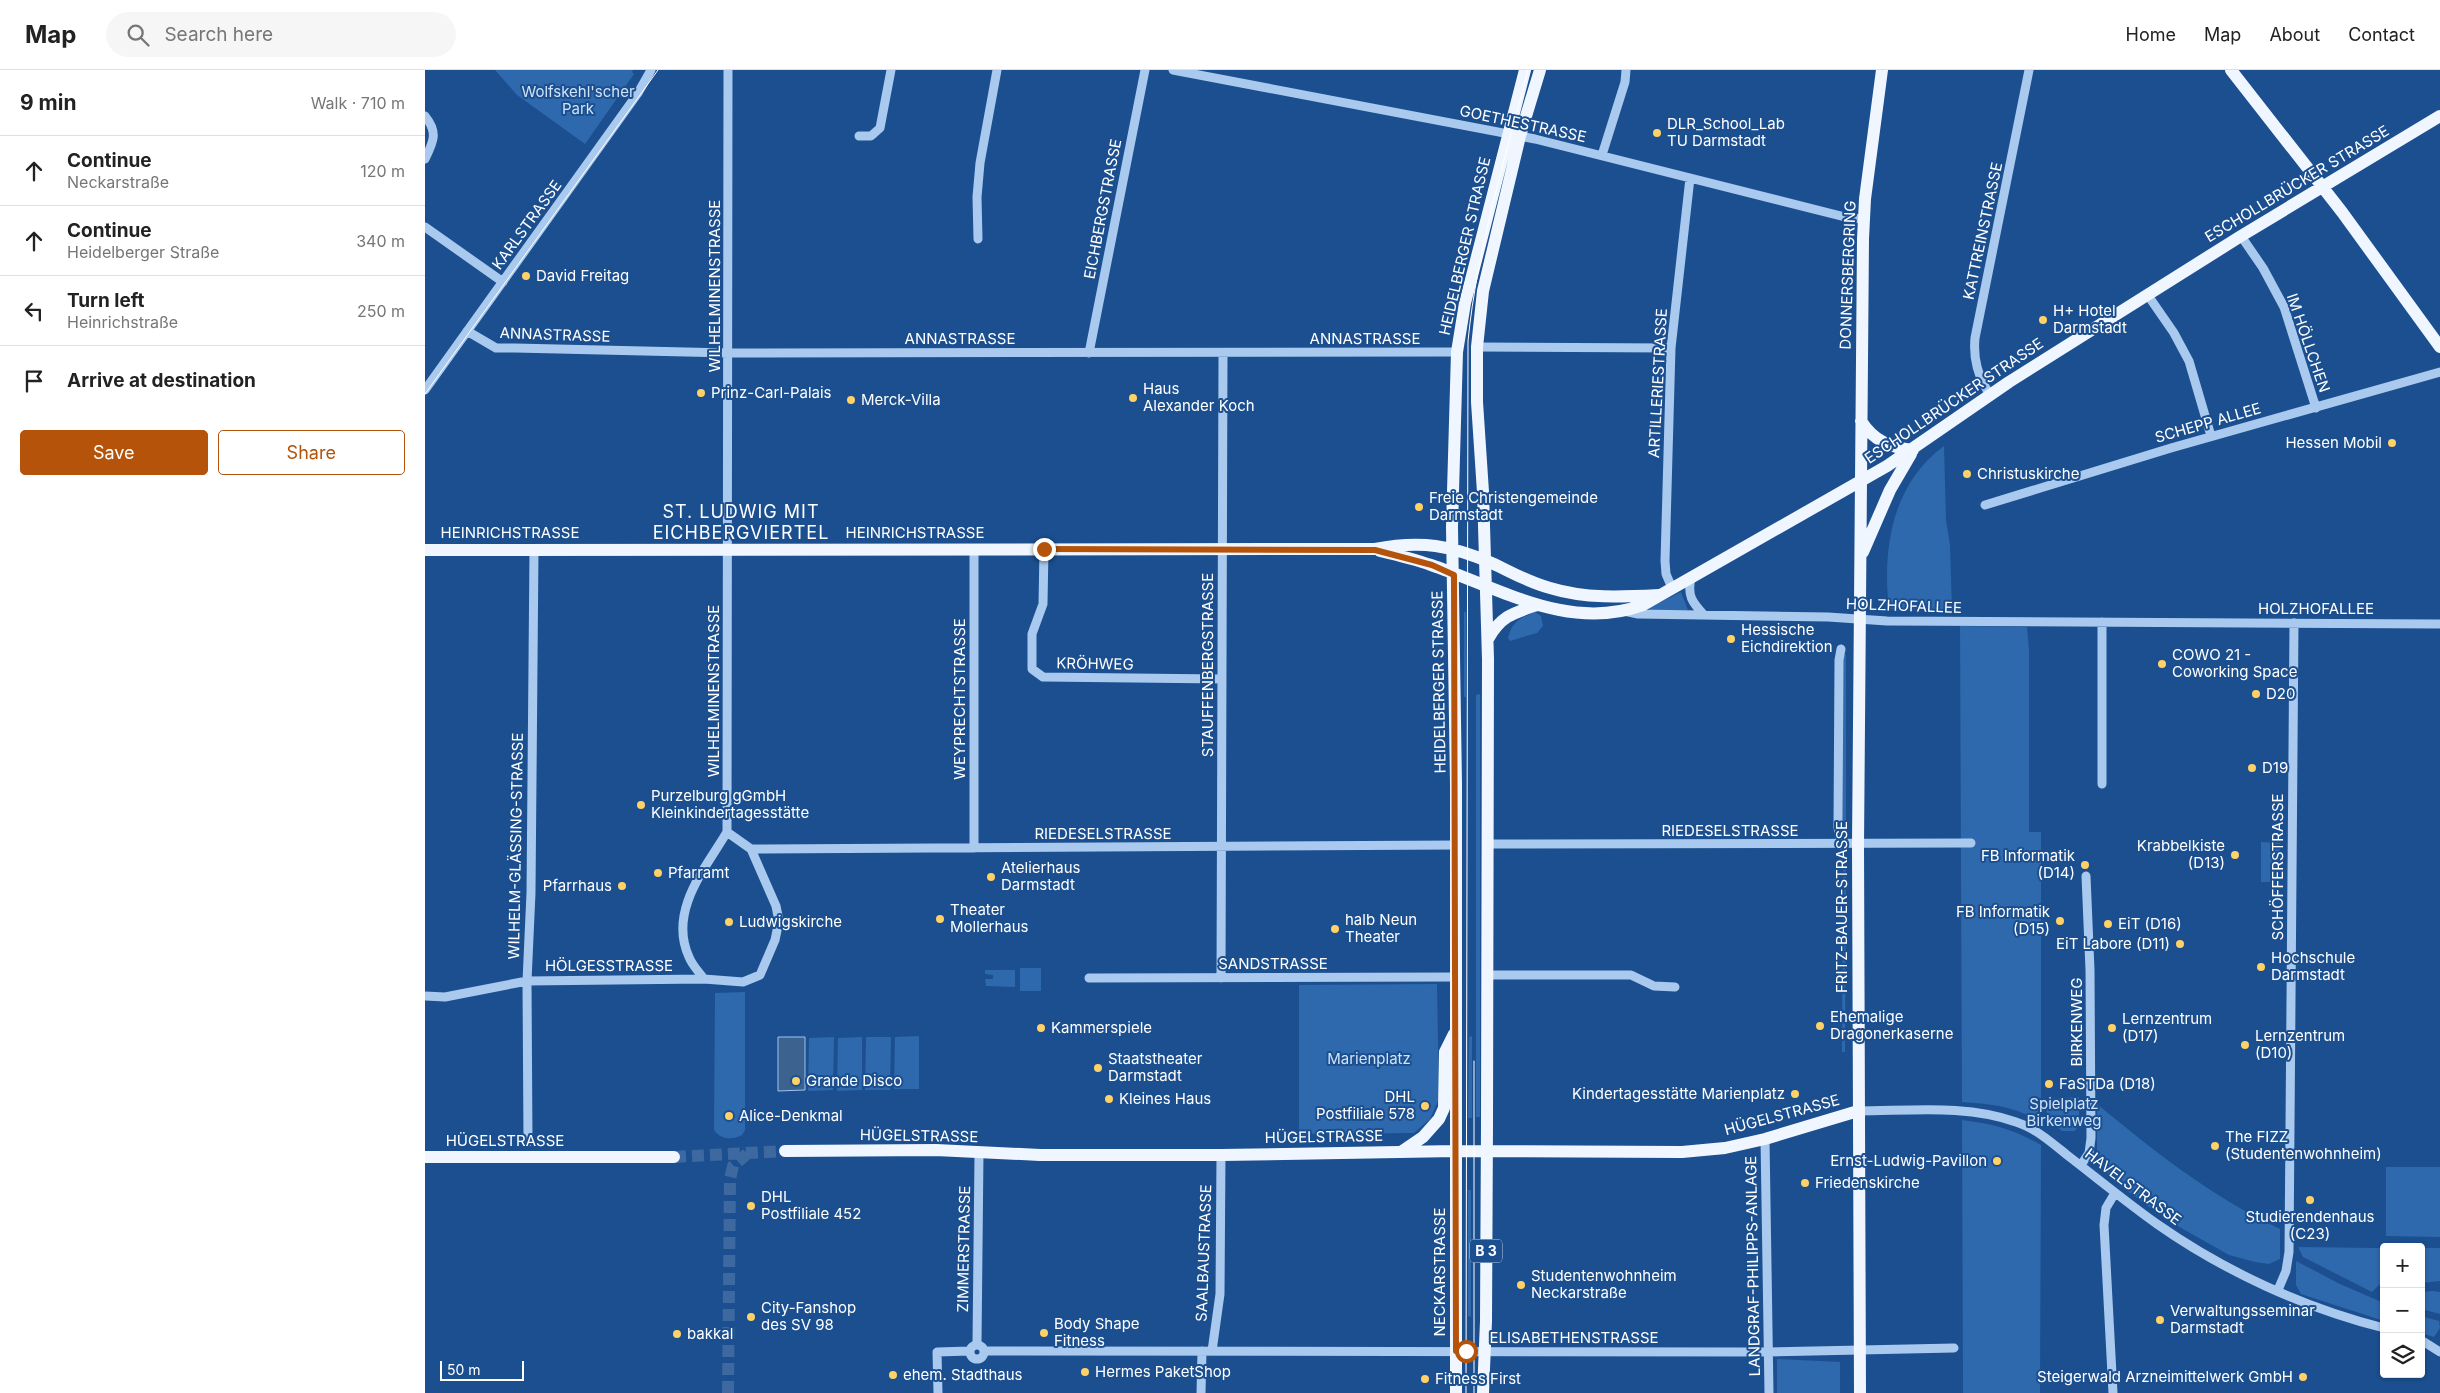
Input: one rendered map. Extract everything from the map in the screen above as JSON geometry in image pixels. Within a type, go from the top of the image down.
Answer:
[{"type":"main road","name":"HEIDELBERGER STRASSE","points":[[1487,1151],[1489,844],[1487,639],[1477,402],[1477,347],[1483,290],[1525,70]]},
{"type":"main road","name":"HEIDELBERGER STRASSE","points":[[1455,1151],[1457,977],[1454,575],[1452,549],[1457,352],[1465,303],[1514,135],[1540,70]]},
{"type":"main road","name":"DONNERSBERGRING","points":[[1860,482],[1864,219],[1882,70]]},
{"type":"main road","points":[[2231,70],[2323,187],[2440,347]]},
{"type":"main road","name":"ESCHOLLBRÜCKER STRASSE","points":[[1486,586],[1568,613],[1593,615],[1624,611],[1643,605],[1913,450],[1990,395],[2147,294],[2440,116]]},
{"type":"main road","points":[[1860,559],[1890,490],[1913,450],[1893,447],[1878,441],[1861,421]]},
{"type":"main road","name":"FRITZ-BAUER-STRASSE","points":[[1860,482],[1858,844],[1860,1393]]},
{"type":"main road","name":"HEINRICHSTRASSE","points":[[425,550],[1375,550],[1403,544],[1425,544],[1452,549],[1485,560]]},
{"type":"main road","name":"HEINRICHSTRASSE","points":[[1375,550],[1432,565],[1486,586]]},
{"type":"main road","name":"ESCHOLLBRÜCKER STRASSE","points":[[1485,560],[1508,573],[1570,594],[1614,597],[1660,595]]},
{"type":"main road","points":[[1487,639],[1496,625],[1508,615],[1537,604]]},
{"type":"main road","points":[[1401,1152],[1423,1137],[1439,1119],[1444,1108],[1445,1052],[1455,1032]]},
{"type":"main road","name":"HÜGELSTRASSE","points":[[785,1151],[936,1150],[979,1154],[1221,1155],[1455,1151],[1682,1152],[1725,1148],[1765,1139],[1858,1111]]},
{"type":"main road","name":"NECKARSTRASSE","points":[[1455,1151],[1456,1393]]},
{"type":"main road","name":"B 3","points":[[1483,1393],[1487,1151]]},
{"type":"main road","name":"HÜGELSTRASSE","points":[[425,1157],[674,1157]]},
{"type":"street","name":"WILHELMINENSTRASSE","points":[[727,832],[729,549],[728,70]]},
{"type":"street","points":[[859,136],[871,136],[880,128],[891,70]]},
{"type":"street","points":[[978,239],[977,197],[980,163],[997,70]]},
{"type":"street","name":"EICHBERGSTRASSE","points":[[1089,353],[1145,70]]},
{"type":"street","name":"GOETHESTRASSE","points":[[1173,70],[1514,135],[1602,155],[1849,218],[1864,219]]},
{"type":"street","points":[[1602,155],[1625,82],[1626,70]]},
{"type":"street","name":"KATTREINSTRASSE","points":[[1990,395],[1977,369],[1975,338],[2029,70]]},
{"type":"street","name":"KARLSTRASSE","points":[[425,390],[638,93],[650,72]]},
{"type":"street","points":[[425,116],[433,125],[434,142],[425,159]]},
{"type":"street","name":"ARTILLERIESTRASSE","points":[[1672,588],[1666,574],[1665,561],[1671,348],[1690,178]]},
{"type":"street","points":[[425,227],[503,282]]},
{"type":"street","name":"IM HÖLLCHEN","points":[[2241,236],[2263,268],[2284,307],[2316,408]]},
{"type":"street","points":[[2147,294],[2174,333],[2189,361],[2211,436]]},
{"type":"street","name":"ANNASTRASSE","points":[[467,331],[496,348],[729,353],[1457,352]]},
{"type":"street","points":[[1477,347],[1671,348]]},
{"type":"street","name":"STAUFFENBERGSTRASSE","points":[[1221,978],[1223,353]]},
{"type":"street","name":"SCHEPP ALLEE","points":[[1985,505],[2211,436],[2440,372]]},
{"type":"street","name":"WILHELM-GLÄSSING-STRASSE","points":[[528,1142],[527,980],[531,893],[534,549]]},
{"type":"street","name":"WEYPRECHTSTRASSE","points":[[974,549],[974,848]]},
{"type":"street","name":"KRÖHWEG","points":[[1044,549],[1043,604],[1032,634],[1032,669],[1043,677],[1222,679]]},
{"type":"street","points":[[1691,578],[1689,594],[1692,602],[1704,615]]},
{"type":"street","name":"HOLZHOFALLEE","points":[[1624,611],[1638,614],[1860,619],[2440,624]]},
{"type":"street","points":[[2102,622],[2102,784]]},
{"type":"street","name":"SCHÖFFERSTRASSE","points":[[2278,1290],[2288,1264],[2289,1242],[2294,623]]},
{"type":"street","name":"FRITZ-BAUER-STRASSE","points":[[1841,649],[1839,660],[1838,827],[1841,845]]},
{"type":"street","points":[[704,980],[689,957],[683,936],[684,908],[727,832],[751,850]]},
{"type":"street","name":"RIEDESELSTRASSE","points":[[1489,844],[1841,845],[1971,843]]},
{"type":"street","name":"RIEDESELSTRASSE","points":[[751,850],[1456,845]]},
{"type":"street","name":"HÖLGESSTRASSE","points":[[425,996],[445,997],[527,980],[704,980],[743,982],[755,979],[760,975],[775,940],[779,921],[776,906],[751,850]]},
{"type":"street","name":"BIRKENWEG","points":[[2081,1165],[2089,1153],[2091,1138],[2090,970],[2086,876]]},
{"type":"street","points":[[1488,975],[1631,975],[1654,986],[1675,987]]},
{"type":"street","name":"SANDSTRASSE","points":[[1089,978],[1457,977]]},
{"type":"street","name":"HAVELSTRASSE","points":[[1858,1111],[1953,1111],[2005,1118],[2037,1132],[2115,1193],[2194,1247],[2278,1290],[2331,1313],[2380,1327]]},
{"type":"street","name":"LANDGRAF-PHILIPPS-ANLAGE","points":[[1765,1139],[1769,1393]]},
{"type":"street","name":"ZIMMERSTRASSE","points":[[977,1344],[979,1154]]},
{"type":"street","name":"SAALBAUSTRASSE","points":[[1213,1351],[1220,1294],[1221,1155]]},
{"type":"street","points":[[2113,1393],[2104,1225],[2106,1208],[2115,1193]]},
{"type":"street","points":[[2425,1343],[2440,1352]]},
{"type":"street","points":[[977,1344],[983,1347],[984,1351],[983,1356],[977,1358],[973,1357],[970,1352],[972,1347],[977,1344]]},
{"type":"street","name":"ELISABETHENSTRASSE","points":[[984,1351],[1769,1352],[1954,1348]]},
{"type":"street","points":[[1201,1393],[1202,1351]]},
{"type":"street","points":[[938,1393],[937,1352],[970,1352]]},
{"type":"green space","name":"Wolfskehl'scher Park","points":[[495,70],[633,70],[634,74],[585,144],[517,95]]},
{"type":"green space","points":[[1944,446],[1946,520],[1950,545],[1952,610],[1889,609],[1887,564],[1894,519],[1912,479],[1926,461]]},
{"type":"green space","points":[[1681,592],[1688,610],[1651,612],[1649,608]]},
{"type":"green space","points":[[1464,612],[1466,612],[1466,697],[1464,697]]},
{"type":"green space","points":[[1535,612],[1541,616],[1543,626],[1537,633],[1510,641],[1508,638],[1514,624]]},
{"type":"green space","points":[[1960,626],[2027,627],[2029,650],[2029,832],[2041,832],[2041,1123],[2013,1109],[1962,1102]]},
{"type":"green space","points":[[1846,654],[1846,824],[1843,826],[1843,656]]},
{"type":"green space","points":[[1480,694],[1480,1117],[1476,1117],[1476,695]]},
{"type":"green space","points":[[2261,842],[2280,843],[2280,882],[2261,882]]},
{"type":"green space","points":[[1846,867],[1845,1052],[1842,1052],[1843,868]]},
{"type":"green space","points":[[1020,968],[1041,968],[1041,991],[1020,991]]},
{"type":"green space","points":[[985,970],[1015,970],[1015,987],[986,986],[985,979],[993,979],[993,975],[985,974]]},
{"type":"green space","name":"Marienplatz","points":[[1437,984],[1439,1099],[1430,1119],[1414,1133],[1299,1134],[1299,985]]},
{"type":"green space","points":[[745,992],[745,1130],[742,1135],[727,1138],[720,1136],[714,1130],[715,993]]},
{"type":"green space","points":[[919,1036],[919,1089],[894,1089],[895,1037]]},
{"type":"green space","points":[[1472,1036],[1472,1118],[1468,1118],[1469,1037]]},
{"type":"green space","points":[[834,1037],[833,1090],[808,1091],[809,1038]]},
{"type":"green space","points":[[862,1037],[862,1090],[837,1091],[838,1038]]},
{"type":"green space","points":[[866,1037],[891,1037],[890,1090],[865,1090]]},
{"type":"green space","name":"Spielplatz Birkenweg","points":[[2079,1097],[2079,1124],[2075,1131],[2062,1131],[2047,1119],[2046,1099]]},
{"type":"green space","points":[[2097,1104],[2140,1139],[2208,1188],[2231,1203],[2280,1229],[2280,1259],[2269,1264],[2229,1255],[2167,1220],[2111,1179],[2097,1156]]},
{"type":"green space","points":[[1962,1120],[2003,1128],[2041,1145],[2040,1393],[1963,1393]]},
{"type":"green space","points":[[2386,1167],[2440,1167],[2440,1237],[2386,1236]]},
{"type":"green space","points":[[1468,1190],[1471,1190],[1471,1317],[1468,1316]]},
{"type":"green space","points":[[2298,1247],[2380,1248],[2380,1284],[2372,1292],[2303,1257]]},
{"type":"green space","points":[[2425,1248],[2440,1248],[2440,1281],[2425,1283]]},
{"type":"green space","points":[[2296,1261],[2340,1284],[2380,1301],[2380,1320],[2301,1294],[2296,1285]]},
{"type":"green space","points":[[2425,1292],[2440,1292],[2440,1314],[2425,1310]]},
{"type":"green space","points":[[2425,1317],[2439,1321],[2440,1328],[2434,1337],[2425,1334]]},
{"type":"green space","points":[[1777,1359],[1840,1362],[1840,1393],[1777,1393]]},
{"type":"shaded area","points":[[778,1037],[805,1037],[805,1090],[778,1091]]},
{"type":"tunnel","points":[[674,1157],[785,1151]]},
{"type":"tunnel","points":[[728,1393],[730,1179],[733,1166],[748,1153]]},
{"type":"tram line","points":[[425,394],[658,70]]},
{"type":"tram line","points":[[1466,1393],[1468,341],[1472,307],[1485,238],[1528,70]]},
{"type":"tram line","points":[[1474,1061],[1474,1393]]},
{"type":"place","name":"DLR_School_Lab TU Darmstadt","points":[[1657,133]]},
{"type":"place","name":"David Freitag","points":[[526,276]]},
{"type":"place","name":"H+ Hotel Darmstadt","points":[[2043,320]]},
{"type":"place","name":"Prinz-Carl-Palais","points":[[701,393]]},
{"type":"place","name":"Haus Alexander Koch","points":[[1133,398]]},
{"type":"place","name":"Merck-Villa","points":[[851,400]]},
{"type":"place","name":"Hessen Mobil","points":[[2392,443]]},
{"type":"place","name":"Christuskirche","points":[[1967,474]]},
{"type":"place","name":"Freie Christengemeinde Darmstadt","points":[[1419,507]]},
{"type":"place","name":"Hessische Eichdirektion","points":[[1731,639]]},
{"type":"place","name":"COWO 21 - Coworking Space","points":[[2162,664]]},
{"type":"place","name":"D20","points":[[2256,694]]},
{"type":"place","name":"D19","points":[[2252,768]]},
{"type":"place","name":"Purzelburg gGmbH Kleinkindertagesstätte","points":[[641,805]]},
{"type":"place","name":"Krabbelkiste (D13)","points":[[2235,855]]},
{"type":"place","name":"FB Informatik (D14)","points":[[2085,865]]},
{"type":"place","name":"Pfarramt","points":[[658,873]]},
{"type":"place","name":"Atelierhaus Darmstadt","points":[[991,877]]},
{"type":"place","name":"Pfarrhaus","points":[[622,886]]},
{"type":"place","name":"Theater Mollerhaus","points":[[940,919]]},
{"type":"place","name":"FB Informatik (D15)","points":[[2060,921]]},
{"type":"place","name":"Ludwigskirche","points":[[729,922]]},
{"type":"place","name":"EiT (D16)","points":[[2108,924]]},
{"type":"place","name":"halb Neun Theater","points":[[1335,929]]},
{"type":"place","name":"EiT Labore (D11)","points":[[2180,944]]},
{"type":"place","name":"Hochschule Darmstadt","points":[[2261,967]]},
{"type":"place","name":"Ehemalige Dragonerkaserne","points":[[1820,1026]]},
{"type":"place","name":"Kammerspiele","points":[[1041,1028]]},
{"type":"place","name":"Lernzentrum (D17)","points":[[2112,1028]]},
{"type":"place","name":"Lernzentrum (D10)","points":[[2245,1045]]},
{"type":"place","name":"Staatstheater Darmstadt","points":[[1098,1068]]},
{"type":"place","name":"Grande Disco","points":[[796,1081]]},
{"type":"place","name":"FaSTDa (D18)","points":[[2049,1084]]},
{"type":"place","name":"Kindertagesstätte Marienplatz","points":[[1795,1094]]},
{"type":"place","name":"Kleines Haus","points":[[1109,1099]]},
{"type":"place","name":"DHL Postfiliale 578","points":[[1425,1106]]},
{"type":"place","name":"Alice-Denkmal","points":[[729,1116]]},
{"type":"place","name":"The FIZZ (Studentenwohnheim)","points":[[2215,1146]]},
{"type":"place","name":"Ernst-Ludwig-Pavillon","points":[[1997,1161]]},
{"type":"place","name":"Friedenskirche","points":[[1805,1183]]},
{"type":"place","name":"Studierendenhaus (C23)","points":[[2310,1200]]},
{"type":"place","name":"DHL Postfiliale 452","points":[[751,1206]]},
{"type":"place","name":"Studentenwohnheim Neckarstraße","points":[[1521,1285]]},
{"type":"place","name":"City-Fanshop des SV 98","points":[[751,1317]]},
{"type":"place","name":"Verwaltungsseminar Darmstadt","points":[[2160,1320]]},
{"type":"place","name":"Body Shape Fitness","points":[[1044,1333]]},
{"type":"place","name":"bakkal","points":[[677,1334]]},
{"type":"place","name":"Hermes PaketShop","points":[[1085,1372]]},
{"type":"place","name":"ehem. Stadthaus","points":[[893,1375]]},
{"type":"place","name":"Steigerwald Arzneimittelwerk GmbH","points":[[2303,1377]]},
{"type":"place","name":"Fitness First","points":[[1425,1379]]},
{"type":"district","name":"ST. LUDWIG MIT EICHBERGVIERTEL","points":[[741,522]]},
{"type":"route","points":[[1044,549],[1375,550],[1411,558],[1454,575],[1457,977],[1455,1032],[1456,1351],[1466,1351]]}]
